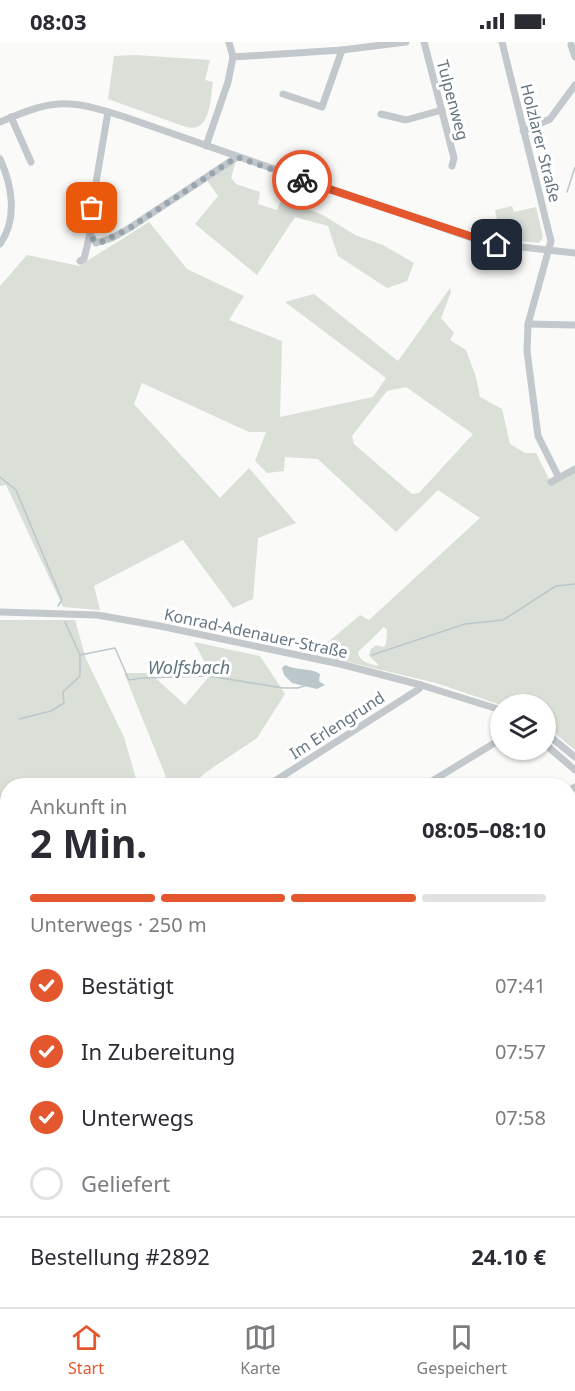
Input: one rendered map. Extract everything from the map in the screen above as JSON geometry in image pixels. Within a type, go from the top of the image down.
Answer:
[{"type":"street","points":[[206,146],[228,82],[233,57],[229,42]]},
{"type":"street","points":[[321,42],[322,51]]},
{"type":"street","points":[[233,57],[342,50],[368,44],[406,42]]},
{"type":"street","name":"Tulpenweg","points":[[424,42],[454,158],[452,166]]},
{"type":"street","name":"Holzlarer Straße","points":[[502,42],[549,231],[550,250]]},
{"type":"street","points":[[571,45],[575,57]]},
{"type":"street","points":[[283,94],[322,107],[342,50]]},
{"type":"street","points":[[523,131],[550,119],[575,85]]},
{"type":"street","points":[[0,122],[39,106],[57,103],[82,105],[486,243],[575,253]]},
{"type":"street","points":[[381,114],[406,120],[442,110]]},
{"type":"street","points":[[80,261],[84,259],[90,234],[89,225],[108,112]]},
{"type":"street","points":[[11,117],[31,162]]},
{"type":"street","points":[[90,234],[96,243],[112,238],[237,157]]},
{"type":"street","points":[[0,159],[11,196],[6,236],[0,244]]},
{"type":"street","points":[[550,250],[528,324],[527,351],[538,436],[559,478]]},
{"type":"street","points":[[528,324],[575,325]]},
{"type":"street","points":[[551,482],[575,469]]},
{"type":"street","name":"Konrad-Adenauer-Straße","points":[[0,612],[97,615],[291,653],[421,685],[490,707]]},
{"type":"street","name":"Im Erlengrund","points":[[280,778],[419,689],[421,685]]},
{"type":"street","points":[[556,741],[575,757]]},
{"type":"street","points":[[437,778],[490,746]]},
{"type":"street","points":[[556,754],[575,770]]},
{"type":"shaded area","points":[[135,55],[210,60],[205,80],[213,82],[211,97],[208,114],[200,125],[194,128],[186,127],[108,99],[114,56]]},
{"type":"shaded area","points":[[236,161],[231,178],[236,184],[260,192],[258,204],[277,210],[282,199],[323,215],[355,235],[383,245],[414,263],[407,281],[387,288],[338,256],[328,226],[295,217],[257,275],[195,224],[218,196],[207,180]]},
{"type":"shaded area","points":[[512,206],[514,212],[536,207],[543,237],[539,243],[481,235],[499,230],[495,210]]},
{"type":"shaded area","points":[[149,222],[187,269],[244,296],[229,320],[282,341],[280,417],[373,397],[386,378],[285,302],[314,294],[398,361],[450,288],[451,292],[441,318],[454,333],[450,340],[466,350],[476,377],[480,397],[502,409],[510,444],[525,453],[536,453],[551,483],[575,471],[575,750],[556,734],[556,694],[490,694],[490,701],[436,683],[314,654],[360,615],[369,620],[480,518],[438,490],[396,532],[318,459],[285,457],[284,471],[267,473],[255,461],[266,432],[249,432],[142,383],[134,404],[220,498],[249,468],[296,523],[258,538],[253,599],[233,608],[183,540],[94,586],[100,610],[63,607],[6,485],[0,486],[0,286],[27,255],[79,266]],"holes":[[[406,387],[473,434],[419,493],[412,494],[354,444],[352,436],[387,391]],[[384,627],[387,630],[386,645],[383,647],[376,645],[371,649],[369,656],[378,664],[377,666],[362,660],[358,652]]]},
{"type":"shaded area","points":[[0,620],[75,620],[86,659],[124,737],[136,778],[0,778]]},
{"type":"shaded area","points":[[194,642],[260,656],[285,694],[257,738],[200,778],[164,778],[166,777],[124,673],[150,673],[185,705],[211,674]]},
{"type":"shaded area","points":[[285,665],[320,674],[319,681],[325,685],[317,689],[292,683],[284,675],[282,668]]},
{"type":"waterway","points":[[567,192],[575,167]]},
{"type":"waterway","name":"Wolfsbach","points":[[0,477],[16,490],[62,600],[58,606]]},
{"type":"waterway","name":"Wolfsbach","points":[[372,655],[465,624],[503,620],[556,586],[575,584]]},
{"type":"waterway","name":"Wolfsbach","points":[[65,622],[80,655],[115,648],[129,680],[209,676],[283,688],[298,688],[307,685]]},
{"type":"waterway","points":[[19,719],[51,711],[64,703],[63,692],[80,676],[80,655]]},
{"type":"way so far","points":[[92,208],[90,234],[96,243],[100,243],[128,229],[237,157],[302,180]]},
{"type":"route","points":[[302,180],[497,245]]}]
